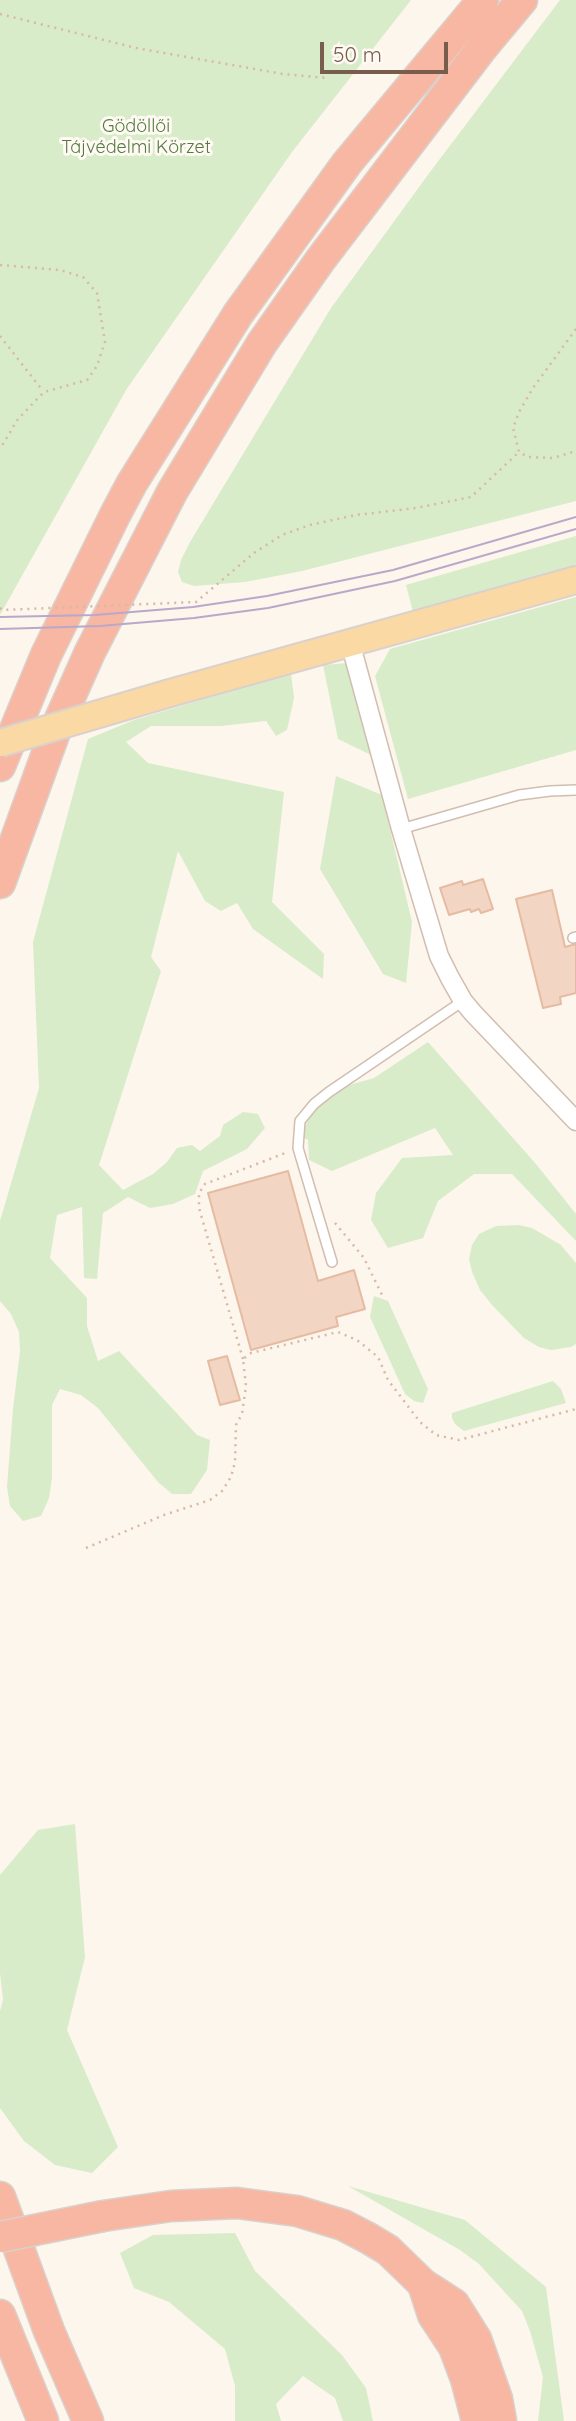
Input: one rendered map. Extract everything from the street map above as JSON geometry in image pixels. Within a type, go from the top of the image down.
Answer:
[{"type":"highway","points":[[0,766],[46,655],[132,482],[238,314],[347,163],[483,0]]},
{"type":"highway","points":[[0,883],[57,726],[90,652],[172,492],[262,343],[321,259],[450,89],[522,0]]},
{"type":"highway","points":[[0,2197],[48,2331],[88,2421]]},
{"type":"highway","points":[[0,2237],[145,2209],[206,2203],[237,2203],[297,2211],[343,2225],[388,2250],[424,2284],[454,2304],[476,2339],[497,2399],[501,2421]]},
{"type":"highway","points":[[424,2284],[433,2315],[454,2347],[477,2421]]},
{"type":"highway","points":[[0,2315],[43,2421]]},
{"type":"main road","points":[[0,743],[170,692],[576,580]]},
{"type":"street","points":[[349,642],[439,956],[463,1001],[576,1121]]},
{"type":"lane","points":[[401,830],[519,795],[550,790],[576,790]]},
{"type":"lane","points":[[332,1262],[298,1148],[298,1130],[303,1114],[329,1092],[463,1001]]},
{"type":"path","points":[[0,15],[136,48],[283,74],[327,78]]},
{"type":"path","points":[[0,265],[60,270],[83,277],[97,293],[105,342],[97,366],[87,380],[44,392],[18,419],[0,449]]},
{"type":"path","points":[[576,329],[533,388],[513,428],[514,441],[519,452],[528,457],[553,458],[576,452]]},
{"type":"path","points":[[0,336],[44,392]]},
{"type":"path","points":[[0,608],[196,602],[254,553],[282,535],[310,525],[356,515],[416,508],[471,497],[519,452]]},
{"type":"path","points":[[86,1548],[164,1515],[209,1500],[222,1491],[231,1478],[235,1462],[236,1425],[242,1414],[246,1386],[243,1359],[200,1208],[199,1193],[205,1184],[294,1150]]},
{"type":"path","points":[[316,1209],[340,1227],[364,1258],[382,1295]]},
{"type":"path","points":[[243,1359],[251,1353],[338,1332],[357,1340],[378,1357],[388,1380],[420,1422],[436,1435],[459,1440],[576,1409]]},
{"type":"green space","name":"Gödöllői Tájvédelmi Körzet","points":[[0,0],[411,0],[292,152],[126,390],[0,615]]},
{"type":"green space","points":[[560,0],[576,0],[576,501],[302,571],[245,582],[194,586],[182,582],[178,572],[190,542],[331,308]]},
{"type":"green space","points":[[576,536],[576,566],[413,612],[406,585]]},
{"type":"green space","points":[[576,597],[576,750],[408,799],[375,676],[390,649]]},
{"type":"green space","points":[[348,663],[373,756],[338,739],[323,665]]},
{"type":"green space","points":[[291,673],[294,698],[287,730],[276,736],[266,721],[221,726],[151,726],[126,742],[148,763],[284,792],[272,902],[324,954],[323,979],[253,929],[237,903],[221,911],[205,901],[178,851],[151,957],[161,971],[99,1165],[123,1190],[153,1174],[167,1162],[177,1148],[192,1145],[200,1151],[220,1136],[223,1125],[243,1112],[258,1114],[265,1128],[247,1149],[203,1171],[195,1194],[173,1204],[150,1208],[128,1197],[103,1213],[97,1279],[84,1278],[82,1207],[57,1215],[50,1258],[87,1298],[87,1326],[98,1361],[119,1351],[197,1435],[210,1440],[207,1470],[191,1494],[172,1494],[158,1482],[98,1408],[81,1395],[60,1389],[52,1405],[52,1478],[49,1498],[41,1516],[23,1521],[10,1506],[7,1487],[20,1351],[19,1332],[11,1314],[0,1301],[0,1221],[39,1088],[33,942],[88,739],[134,720]]},
{"type":"green space","points":[[336,776],[382,795],[412,922],[406,983],[383,974],[320,869]]},
{"type":"green space","points":[[428,1042],[536,1164],[576,1214],[576,1241],[512,1174],[474,1174],[438,1201],[423,1238],[388,1248],[371,1220],[376,1193],[402,1158],[453,1155],[435,1128],[332,1171],[309,1160],[308,1140],[300,1136],[314,1109],[346,1086],[374,1078]]},
{"type":"green space","points":[[519,1225],[532,1228],[561,1245],[576,1263],[576,1344],[571,1347],[551,1350],[539,1347],[524,1338],[480,1290],[472,1272],[469,1259],[472,1245],[479,1234],[496,1226]]},
{"type":"green space","points":[[374,1296],[388,1301],[428,1389],[423,1403],[414,1401],[405,1394],[370,1317]]},
{"type":"green space","points":[[553,1381],[561,1389],[566,1403],[464,1431],[452,1418],[452,1413]]},
{"type":"green space","points":[[75,1824],[85,1957],[67,2030],[118,2147],[92,2173],[55,2165],[24,2141],[0,2108],[0,2011],[3,2000],[0,1973],[0,1875],[38,1830]]},
{"type":"green space","points":[[348,2186],[465,2220],[546,2287],[564,2421],[538,2421],[543,2377],[530,2331],[522,2311],[479,2264],[460,2250]]},
{"type":"green space","points":[[235,2233],[255,2271],[342,2355],[366,2388],[373,2421],[343,2421],[335,2398],[303,2376],[276,2404],[281,2421],[235,2421],[235,2386],[225,2349],[169,2302],[134,2288],[120,2253],[153,2235]]},
{"type":"building","points":[[483,879],[493,909],[481,913],[479,909],[471,912],[470,909],[449,915],[440,888],[462,881],[463,885]]},
{"type":"building","points":[[552,890],[565,947],[576,944],[576,993],[560,997],[561,1004],[543,1008],[516,899]]},
{"type":"building","points":[[288,1171],[318,1281],[354,1270],[365,1309],[336,1317],[338,1326],[251,1350],[208,1193]]},
{"type":"building","points":[[227,1356],[240,1400],[220,1405],[208,1361]]},
{"type":"tram line","points":[[0,617],[95,615],[193,607],[267,596],[393,570],[576,517]]},
{"type":"tram line","points":[[0,629],[100,626],[268,608],[395,581],[576,529]]}]
